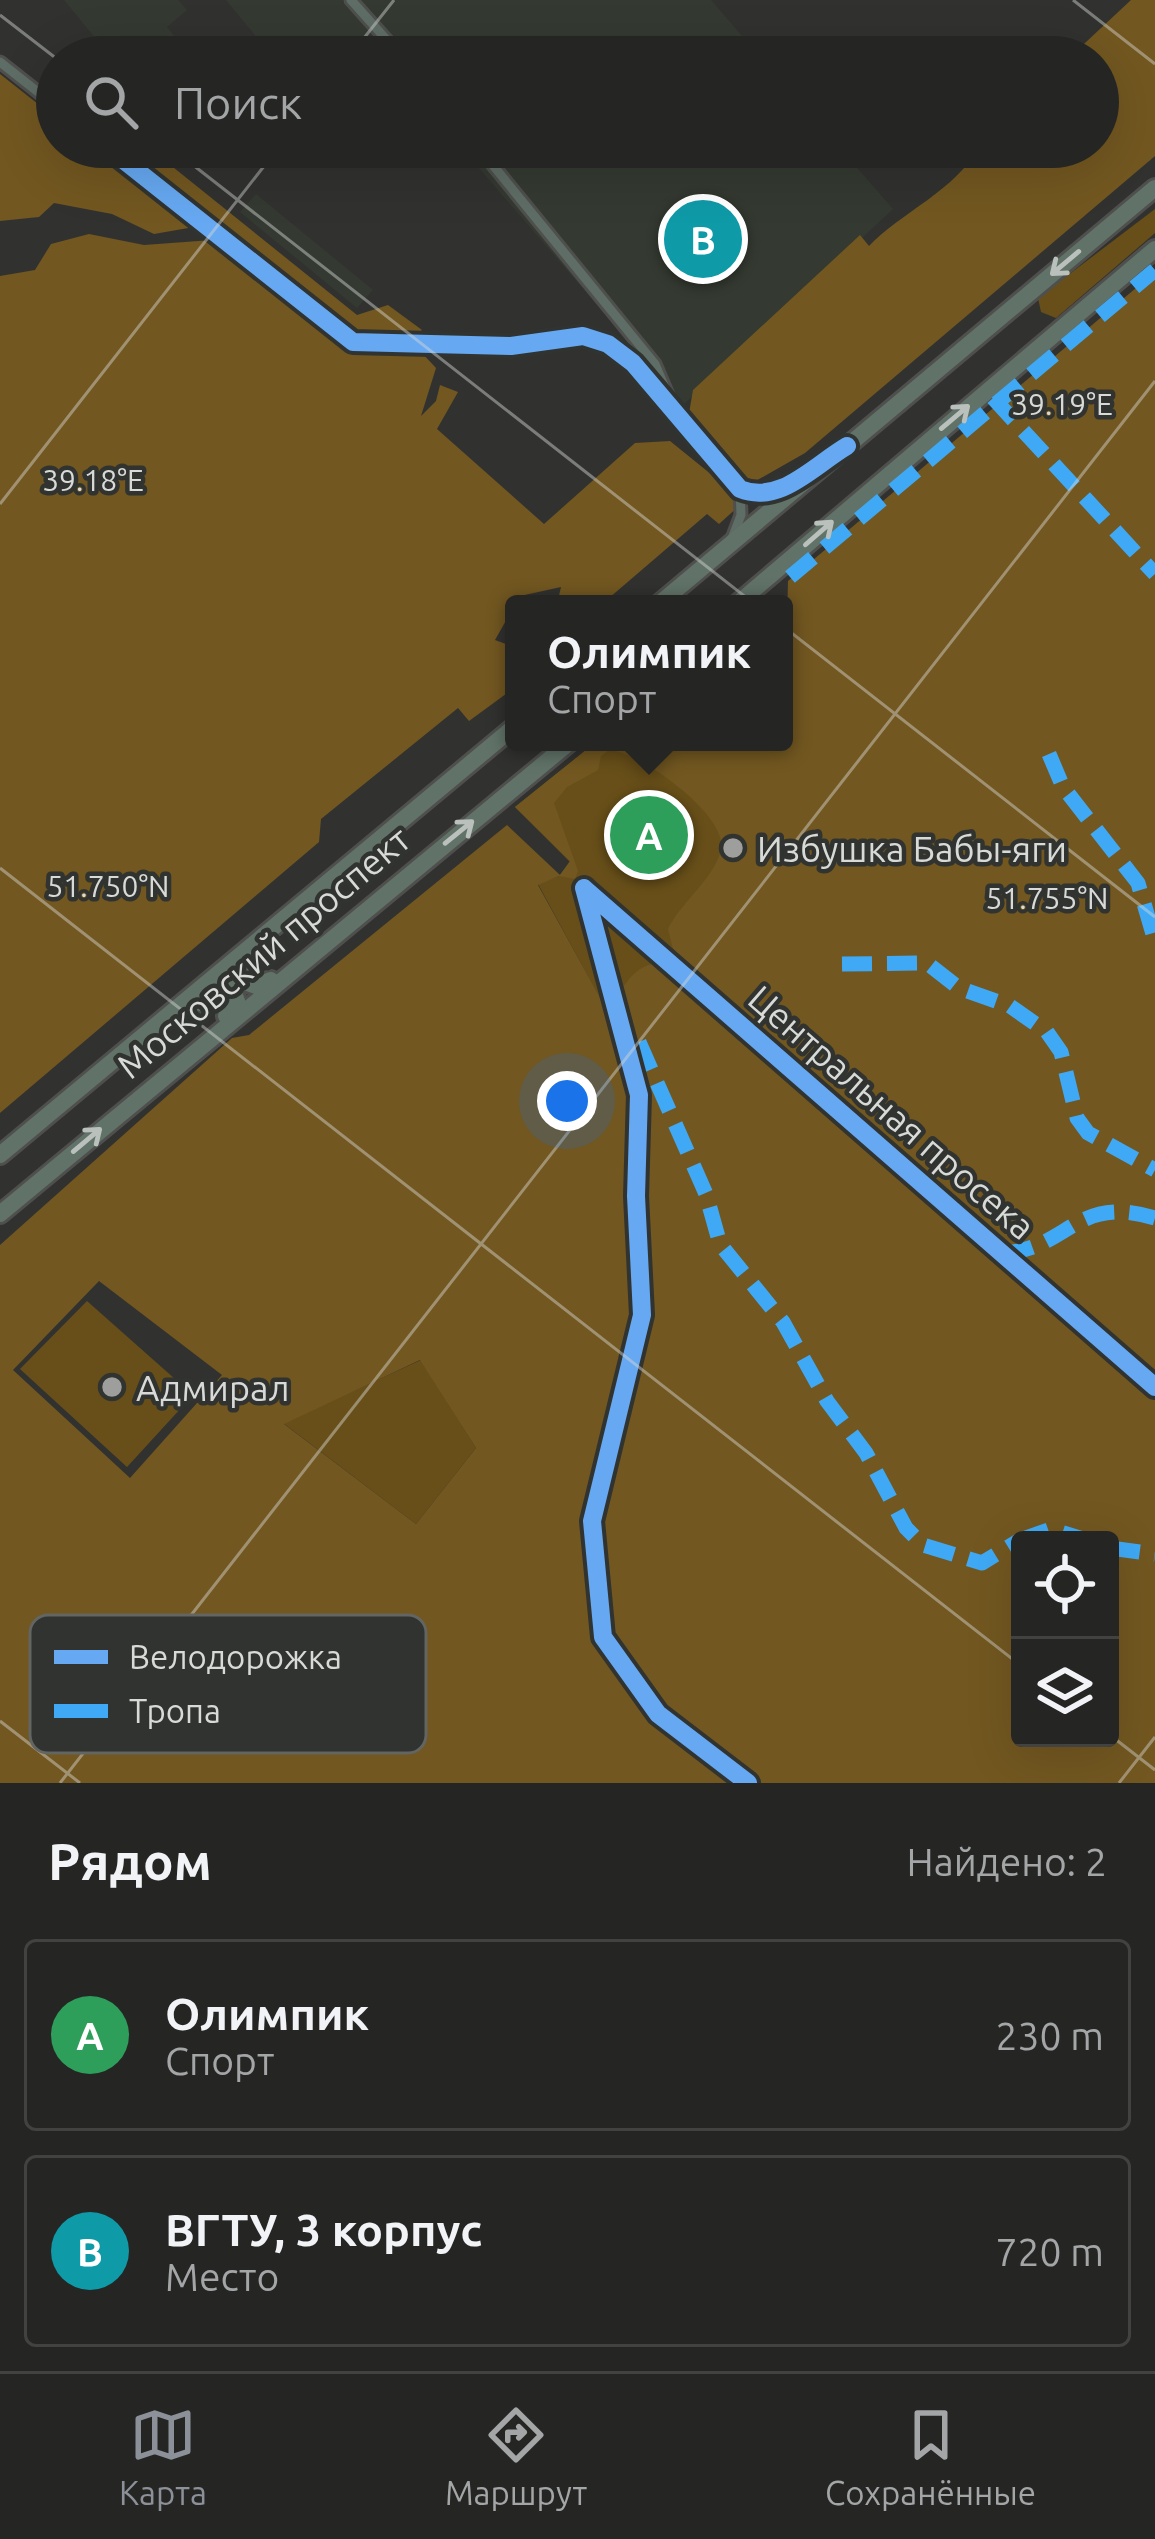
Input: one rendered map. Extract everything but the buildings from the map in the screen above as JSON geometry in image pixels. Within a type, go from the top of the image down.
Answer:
[{"type":"highway","points":[[670,595],[1155,188]]},
{"type":"highway","points":[[746,595],[1155,249]]},
{"type":"highway","name":"Московский проспект","points":[[0,1156],[505,735]]},
{"type":"highway","name":"Московский проспект","points":[[0,1214],[559,751]]},
{"type":"highway","points":[[348,867],[246,959],[243,979],[264,984],[354,917]]},
{"type":"highway","points":[[80,1090],[214,993],[232,988],[233,1009],[174,1067]]},
{"type":"street","points":[[351,0],[383,36]]},
{"type":"street","points":[[0,62],[36,90]]},
{"type":"street","points":[[133,168],[365,347],[511,346],[567,337],[597,340],[633,363],[740,489],[772,496],[847,446]]},
{"type":"street","points":[[495,168],[666,379],[679,422]]},
{"type":"street","points":[[706,565],[734,535],[741,515],[740,489]]},
{"type":"shaded area","points":[[64,0],[178,0],[187,10],[167,27],[174,36],[94,36]]},
{"type":"shaded area","points":[[226,0],[711,0],[742,36],[256,36]]},
{"type":"shaded area","points":[[1131,0],[1155,0],[1155,156],[805,453],[754,482],[740,476],[688,419],[693,390],[860,235],[869,246],[964,168],[1119,168],[1119,36],[1092,36]]},
{"type":"shaded area","points":[[0,74],[36,102],[36,168],[119,168],[194,227],[154,234],[112,214],[54,203],[39,217],[0,221]]},
{"type":"shaded area","points":[[148,168],[174,168],[357,315],[388,305],[422,330],[411,339],[357,334]]},
{"type":"shaded area","points":[[479,168],[857,168],[893,209],[683,405]]},
{"type":"shaded area","points":[[256,194],[373,290],[357,308],[240,212]]},
{"type":"shaded area","points":[[1155,209],[1155,233],[1056,318],[1041,312],[1038,298]]},
{"type":"shaded area","points":[[89,234],[144,245],[212,240],[359,354],[422,353],[436,368],[421,416],[436,401],[440,385],[458,392],[437,429],[544,524],[635,443],[670,441],[738,496],[740,505],[719,524],[707,514],[612,595],[559,595],[561,587],[505,595],[505,622],[495,640],[505,644],[505,695],[469,721],[458,708],[321,819],[319,842],[0,1113],[0,276],[35,270],[51,244]]},
{"type":"shaded area","points":[[1155,272],[1155,1783],[0,1783],[0,1245],[232,1038],[249,1035],[507,825],[560,875],[570,861],[515,807],[585,751],[608,751],[601,756],[598,770],[567,787],[554,803],[578,871],[575,879],[559,876],[538,885],[609,1014],[627,982],[642,968],[677,965],[668,929],[712,871],[721,850],[720,836],[679,787],[640,761],[613,751],[793,751],[793,595],[788,595],[788,581]],"holes":[[[99,1281],[222,1375],[130,1478],[13,1370]],[[420,1360],[476,1448],[416,1524],[284,1424]]]},
{"type":"shaded area","points":[[793,745],[822,746],[725,933],[609,1015],[538,884],[559,876],[570,862],[515,807],[585,751],[793,751]]},
{"type":"shaded area","name":"Адмирал","points":[[87,1301],[193,1395],[127,1467],[20,1369]]},
{"type":"shaded area","points":[[421,1360],[476,1448],[416,1524],[283,1423]]},
{"type":"marked path","points":[[790,577],[1155,270]]},
{"type":"marked path","points":[[993,398],[1155,574]]},
{"type":"marked path","points":[[1049,754],[1063,787],[1138,883],[1155,941]]},
{"type":"marked path","points":[[842,964],[927,963],[959,988],[1010,1006],[1047,1032],[1061,1052],[1077,1118],[1088,1133],[1155,1170]]},
{"type":"marked path","points":[[639,1042],[706,1194],[720,1244],[783,1322],[827,1401],[866,1453],[906,1528],[923,1545],[982,1563],[1011,1545]]},
{"type":"marked path","points":[[1003,1253],[1043,1242],[1089,1217],[1128,1212],[1155,1218]]},
{"type":"marked path","points":[[1045,1531],[1057,1531]]},
{"type":"marked path","points":[[1119,1549],[1155,1554]]},
{"type":"cycle path","points":[[133,168],[353,342],[511,346],[583,336],[608,344],[633,363],[740,489],[755,493],[796,481],[847,446]]},
{"type":"cycle path","points":[[584,888],[639,1095],[636,1196],[642,1315],[592,1521],[603,1637],[658,1714],[748,1783]]},
{"type":"cycle path","name":"Центральная просека","points":[[586,890],[1155,1387]]},
{"type":"place","name":"ВГТУ, 3 корпус","points":[[703,239]]},
{"type":"place","name":"Олимпик","points":[[649,835]]},
{"type":"place","name":"Избушка Бабы-яги","points":[[733,848]]},
{"type":"place","name":"Адмирал","points":[[112,1387]]}]
